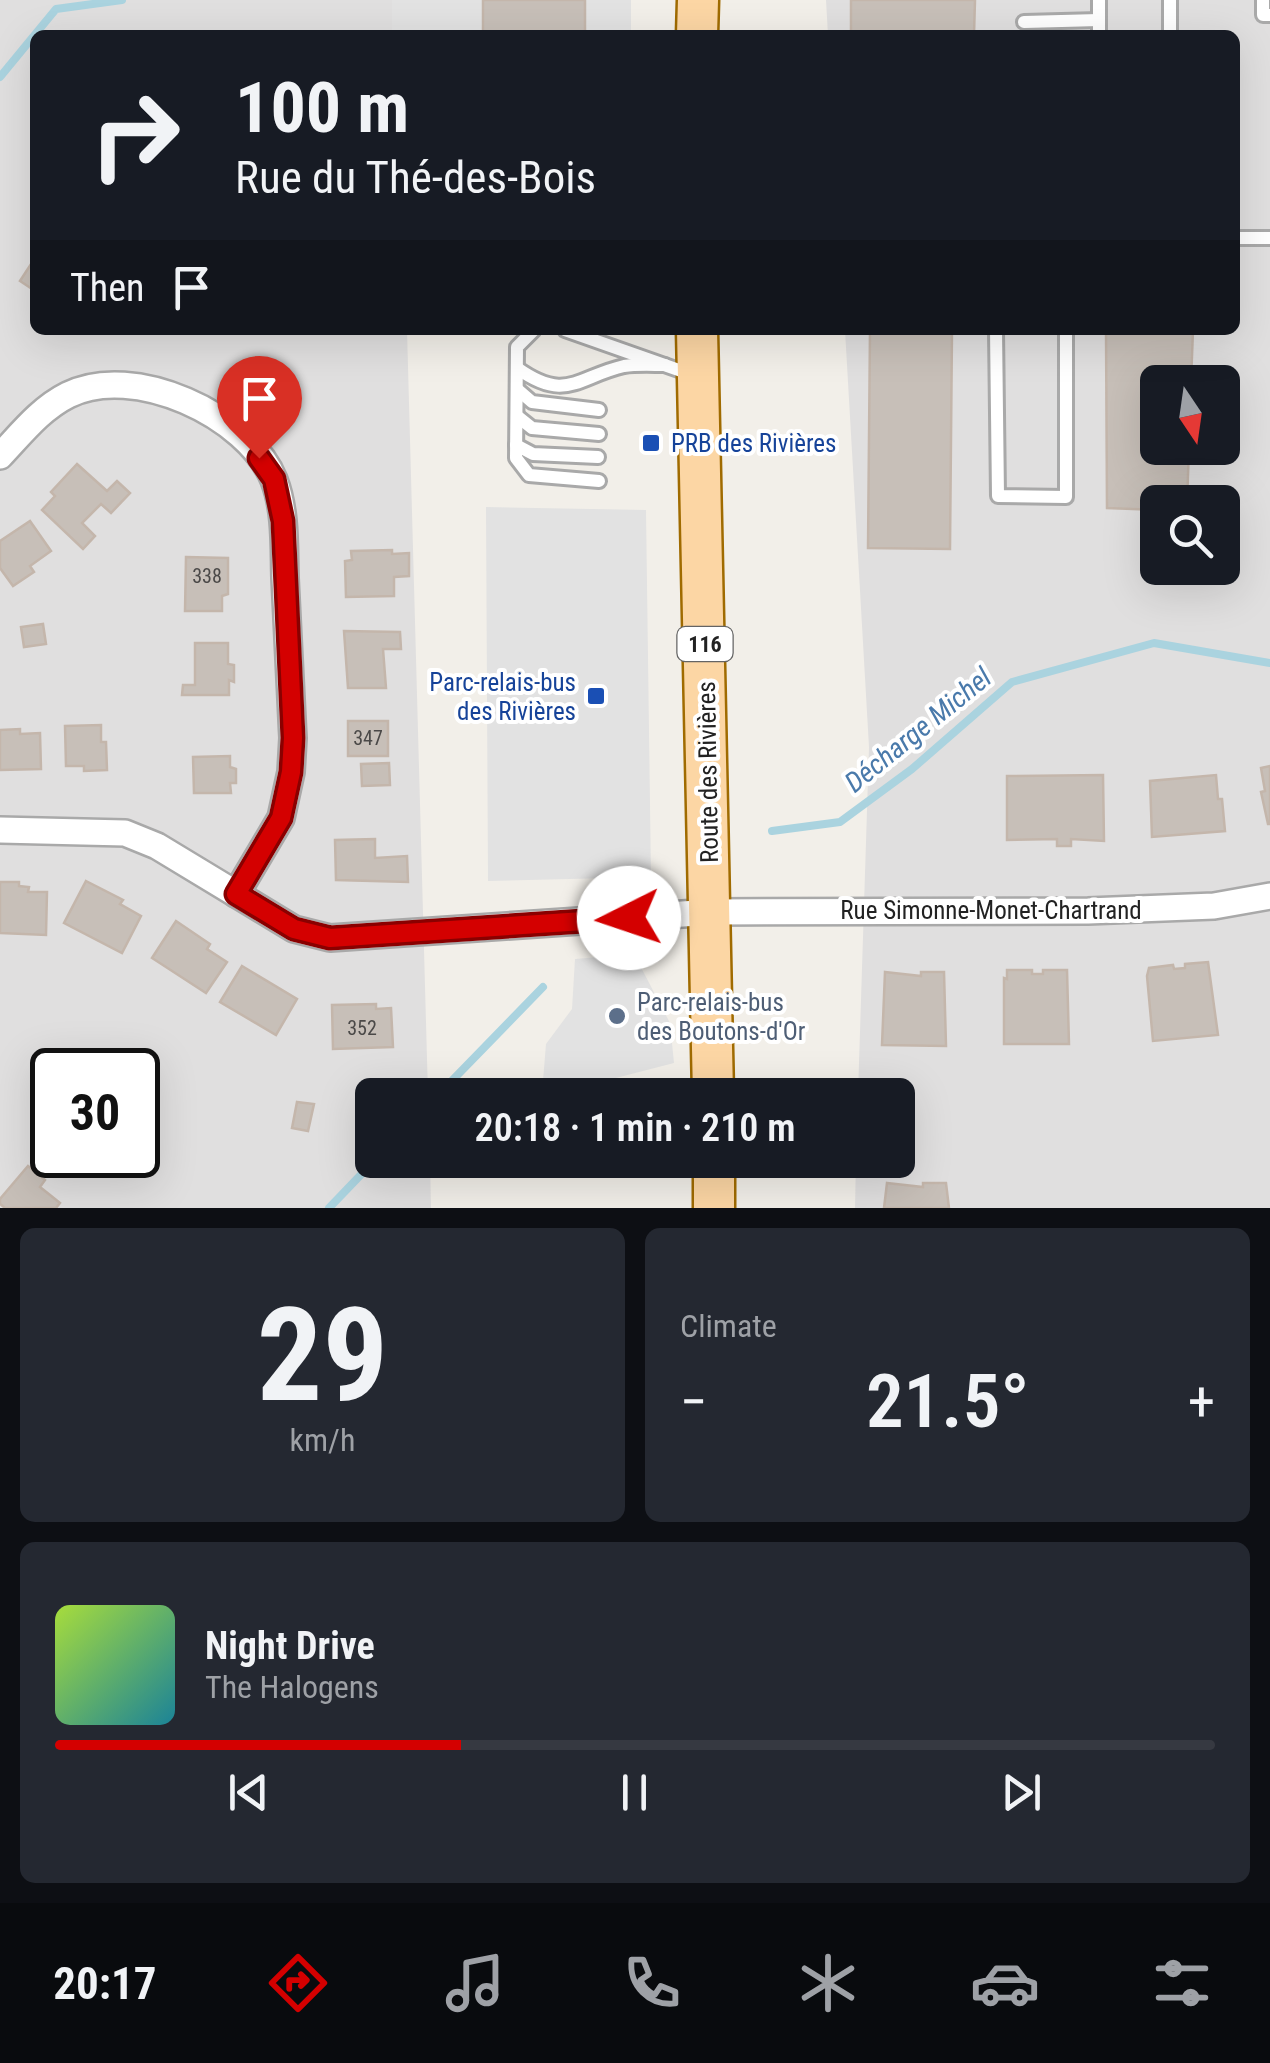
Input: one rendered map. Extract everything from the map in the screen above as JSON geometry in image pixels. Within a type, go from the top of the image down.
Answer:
[{"type":"main road","points":[[697,30],[698,0]]},
{"type":"main road","name":"Route des Rivières","points":[[696,335],[682,371],[712,912],[713,1078]]},
{"type":"main road","points":[[714,1178],[714,1208]]},
{"type":"street","points":[[0,456],[41,412],[71,393],[113,386],[164,392],[204,409],[244,436],[274,479],[283,521],[293,738],[291,772],[281,818],[236,894]]},
{"type":"street","name":"Rue Simonne-Monet-Chartrand","points":[[0,830],[125,833],[157,846],[294,929],[330,938],[712,912],[1088,911],[1214,906],[1270,896]]},
{"type":"lane","points":[[1024,22],[1099,28],[1099,0]]},
{"type":"lane","points":[[1170,0],[1170,30]]},
{"type":"lane","points":[[1264,0],[1264,15],[1270,15]]},
{"type":"lane","points":[[1240,238],[1270,238]]},
{"type":"lane","points":[[529,335],[517,347],[516,458],[529,475],[599,481]]},
{"type":"lane","points":[[579,335],[682,371]]},
{"type":"lane","points":[[996,335],[998,496],[1066,496],[1066,335]]},
{"type":"lane","points":[[516,368],[534,381],[563,386],[627,366],[682,371]]},
{"type":"lane","points":[[517,388],[532,402],[599,410]]},
{"type":"lane","points":[[517,416],[532,428],[598,434]]},
{"type":"lane","points":[[516,446],[533,454],[598,458]]},
{"type":"shaded area","points":[[0,0],[397,0],[398,30],[30,30],[30,335],[407,335],[428,1078],[355,1078],[355,1178],[430,1178],[431,1208],[0,1208]]},
{"type":"shaded area","points":[[392,0],[631,0],[631,30],[392,30]]},
{"type":"shaded area","points":[[826,0],[1270,0],[1270,1208],[855,1208],[856,1178],[915,1178],[915,1078],[859,1078],[869,747],[845,335],[1240,335],[1240,30],[828,30]]},
{"type":"shaded area","points":[[486,507],[646,510],[651,877],[488,881]]},
{"type":"shaded area","name":"Parc-relais-bus des Boutons-d'Or","points":[[634,954],[670,1023],[674,1063],[616,1078],[543,1078],[546,1044],[572,1009],[575,959]]},
{"type":"building","points":[[483,0],[585,0],[585,30],[483,30]]},
{"type":"building","points":[[851,0],[975,0],[974,30],[851,30]]},
{"type":"building","points":[[30,266],[30,288],[20,281]]},
{"type":"building","points":[[870,335],[952,335],[950,549],[868,548]]},
{"type":"building","points":[[1106,335],[1193,335],[1192,365],[1140,365],[1140,465],[1188,465],[1188,485],[1140,485],[1140,509],[1107,508]]},
{"type":"building","points":[[77,464],[107,491],[117,481],[130,493],[111,513],[101,504],[82,523],[95,536],[83,549],[42,510],[55,496],[51,492]]},
{"type":"building","points":[[30,521],[51,551],[30,566],[34,572],[13,586],[0,568],[0,541]]},
{"type":"building","points":[[392,550],[392,554],[409,553],[409,576],[394,577],[394,596],[346,597],[345,561],[352,560],[351,551]]},
{"type":"building","points":[[186,557],[228,558],[228,594],[222,596],[222,611],[185,611]]},
{"type":"building","points":[[43,624],[46,644],[24,647],[21,627]]},
{"type":"building","points":[[344,631],[400,632],[401,649],[383,649],[386,688],[348,688]]},
{"type":"building","points":[[195,643],[228,643],[228,664],[234,665],[229,695],[182,695],[183,685],[195,685]]},
{"type":"building","points":[[348,721],[388,721],[388,756],[348,756]]},
{"type":"building","points":[[101,725],[107,770],[84,771],[84,766],[66,766],[65,726]]},
{"type":"building","points":[[20,729],[20,734],[40,733],[41,769],[0,770],[0,730]]},
{"type":"building","points":[[230,756],[230,767],[236,769],[236,783],[230,783],[231,793],[194,793],[193,757]]},
{"type":"building","points":[[389,763],[390,785],[362,786],[361,764]]},
{"type":"building","points":[[1270,766],[1270,824],[1268,824],[1261,768]]},
{"type":"building","points":[[1103,775],[1104,841],[1071,839],[1071,846],[1057,846],[1057,839],[1007,840],[1007,776]]},
{"type":"building","points":[[1216,775],[1225,831],[1152,837],[1150,781]]},
{"type":"building","points":[[375,839],[375,858],[407,856],[408,882],[336,880],[335,840]]},
{"type":"building","points":[[86,881],[123,900],[120,904],[141,916],[122,953],[64,923]]},
{"type":"building","points":[[0,882],[19,882],[19,886],[29,887],[28,892],[47,892],[46,935],[0,933]]},
{"type":"building","points":[[176,921],[210,944],[207,949],[227,962],[206,993],[152,958]]},
{"type":"building","points":[[1208,962],[1218,1035],[1153,1041],[1149,968],[1185,968],[1185,964]]},
{"type":"building","points":[[242,966],[297,999],[276,1035],[220,1002]]},
{"type":"building","points":[[1007,970],[1043,974],[1043,970],[1067,970],[1069,1044],[1004,1044]]},
{"type":"building","points":[[885,972],[921,976],[921,972],[944,972],[946,1046],[882,1045]]},
{"type":"building","points":[[376,1004],[376,1009],[391,1008],[393,1047],[333,1049],[332,1005]]},
{"type":"building","points":[[297,1102],[314,1104],[308,1131],[292,1128]]},
{"type":"building","points":[[28,1166],[30,1178],[45,1180],[40,1187],[60,1203],[56,1208],[5,1208],[0,1199]]},
{"type":"building","points":[[887,1183],[923,1187],[923,1183],[946,1183],[949,1208],[884,1208]]},
{"type":"waterway","points":[[39,30],[56,9],[122,0]]},
{"type":"waterway","points":[[0,77],[30,41]]},
{"type":"waterway","name":"Décharge Michel","points":[[772,831],[840,822],[912,769],[1012,682],[1154,643],[1270,663]]},
{"type":"waterway","name":"Décharge Michel","points":[[455,1078],[543,987]]},
{"type":"waterway","name":"Décharge Michel","points":[[329,1208],[358,1178]]},
{"type":"place","name":"PRB des Rivières","points":[[651,443]]},
{"type":"place","name":"Parc-relais-bus des Rivières","points":[[596,696]]},
{"type":"place","name":"Parc-relais-bus des Boutons-d'Or","points":[[617,1016]]},
{"type":"route","points":[[259,458],[274,479],[283,521],[293,738],[291,772],[281,818],[236,894],[294,929],[330,938],[629,918]]}]
